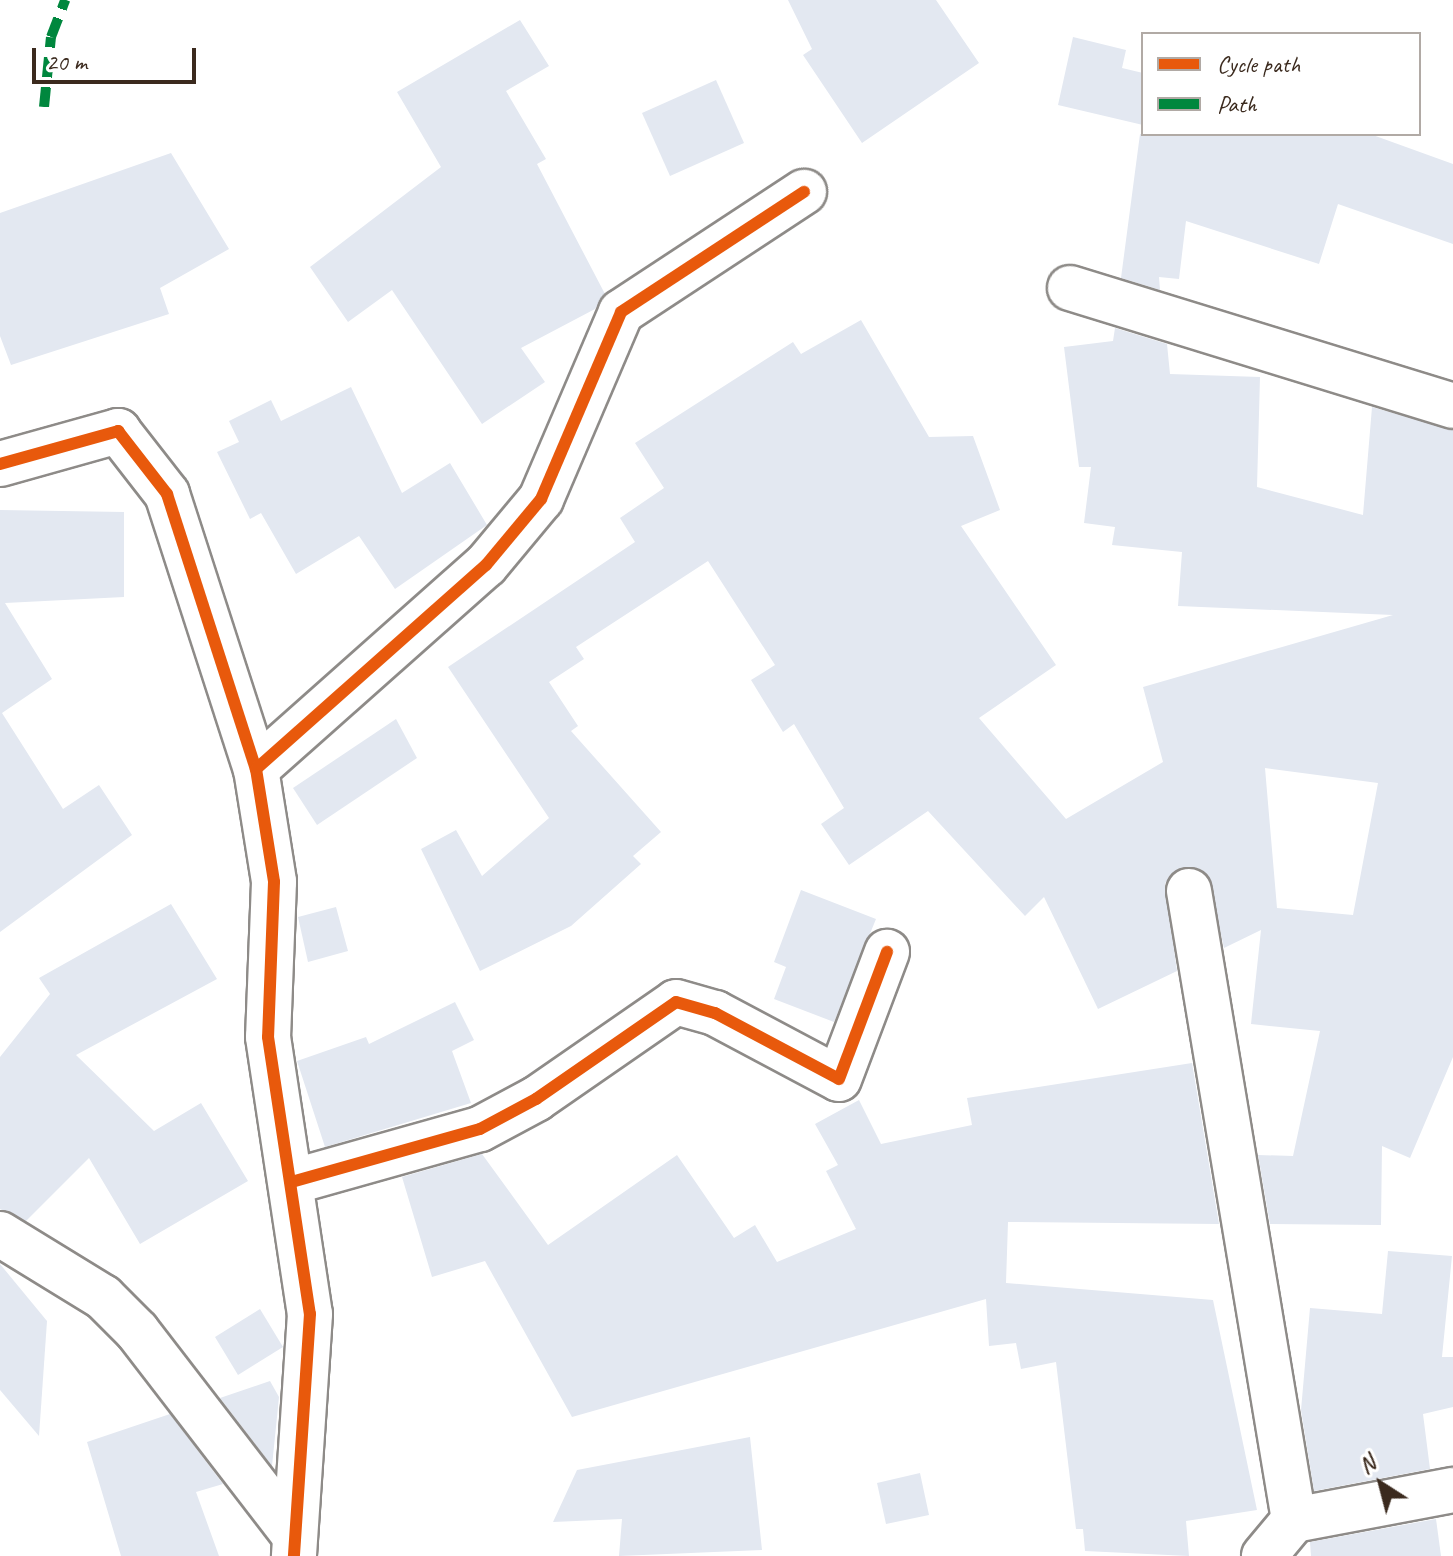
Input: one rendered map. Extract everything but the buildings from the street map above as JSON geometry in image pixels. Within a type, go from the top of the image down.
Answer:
[{"type":"street","points":[[256,769],[443,606],[541,499],[621,312],[804,192]]},
{"type":"street","points":[[1070,288],[1453,406]]},
{"type":"street","points":[[0,464],[118,431],[167,494],[256,769],[274,882],[268,1037],[295,1181],[310,1314],[294,1545]]},
{"type":"street","points":[[1189,891],[1294,1520]]},
{"type":"street","points":[[295,1181],[480,1129],[536,1099],[676,1002],[715,1013],[839,1079],[887,952]]},
{"type":"street","points":[[0,1234],[103,1297],[137,1331],[294,1545]]},
{"type":"street","points":[[1264,1556],[1294,1520],[1453,1490]]},
{"type":"marked path","points":[[44,107],[51,37],[65,0]]},
{"type":"cycle path","points":[[256,769],[486,565],[541,499],[621,312],[804,192]]},
{"type":"cycle path","points":[[0,464],[118,431],[167,494],[256,769],[274,882],[268,1037],[310,1314],[294,1556]]},
{"type":"cycle path","points":[[295,1181],[480,1129],[536,1099],[676,1002],[715,1013],[839,1079],[887,952]]}]
